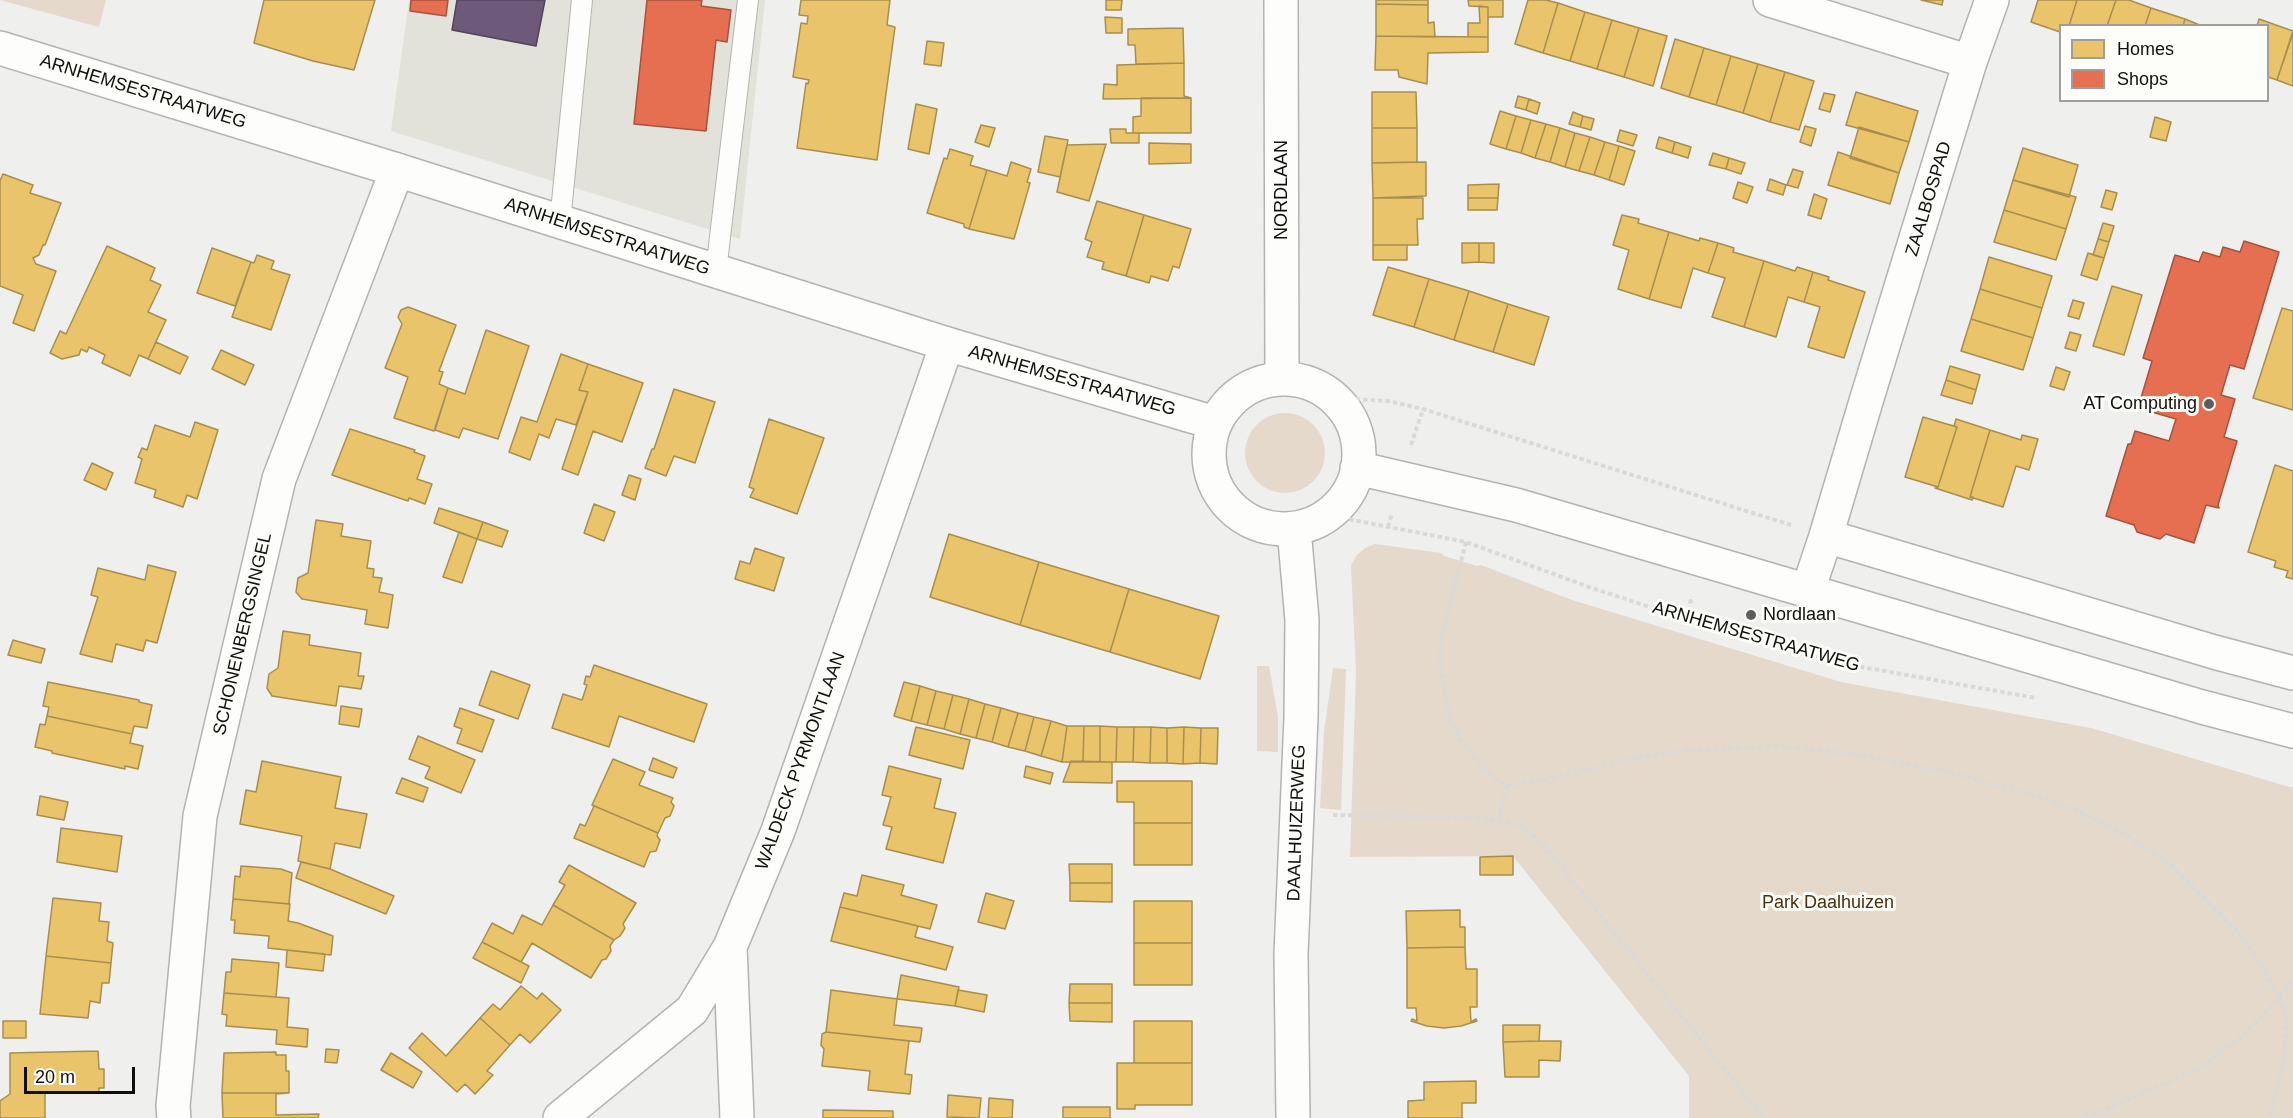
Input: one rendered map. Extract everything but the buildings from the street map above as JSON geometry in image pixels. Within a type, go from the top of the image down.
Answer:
[{"type":"main road","name":"NORDLAAN","points":[[1281,0],[1282,380]]},
{"type":"main road","points":[[1770,0],[1970,62]]},
{"type":"main road","name":"ZAALBOSPAD","points":[[1826,536],[1970,62],[1992,0]]},
{"type":"main road","name":"ARNHEMSESTRAATWEG","points":[[0,48],[397,170],[947,344],[1215,423]]},
{"type":"main road","name":"SCHONENBERGSINGEL","points":[[174,1118],[172,1106],[200,816],[279,479],[397,170]]},
{"type":"main road","name":"WALDECK PYRMONTLAAN","points":[[560,1118],[692,1010],[730,947],[782,819],[947,344]]},
{"type":"main road","points":[[1282,380],[1309,384],[1333,398],[1346,412],[1354,430],[1358,449],[1357,468],[1348,493],[1327,515],[1312,524],[1294,529],[1255,524],[1237,513],[1223,499],[1214,481],[1209,462],[1209,442],[1215,423],[1227,405],[1242,391],[1262,383],[1282,380]]},
{"type":"main road","points":[[1357,468],[1516,505],[2202,707],[2293,731]]},
{"type":"main road","name":"DAALHUIZERWEG","points":[[1293,1118],[1291,954],[1298,815],[1302,620],[1294,529]]},
{"type":"main road","points":[[1808,590],[1826,536],[2214,652],[2293,673]]},
{"type":"main road","points":[[730,947],[737,1118]]},
{"type":"lane","points":[[560,222],[582,0]]},
{"type":"lane","points":[[716,271],[748,0]]},
{"type":"path","points":[[1333,398],[1388,401],[1423,409],[1826,536]]},
{"type":"path","name":"ARNHEMSESTRAATWEG","points":[[1327,515],[1466,542],[1592,588],[1845,664],[2043,699]]},
{"type":"path","points":[[1466,542],[1440,644],[1440,666],[1451,720],[1462,743],[1498,782],[1508,786],[1544,780],[1633,758],[1682,751],[1775,746],[1877,758],[1957,774],[2010,788],[2082,813],[2121,832],[2168,862],[2212,904],[2250,947],[2284,1008],[2287,1034],[2271,1118]]},
{"type":"path","points":[[1686,618],[1692,597]]},
{"type":"path","points":[[1499,820],[1508,786]]},
{"type":"path","points":[[1298,815],[1462,816],[1499,820],[1523,827],[1543,844],[1764,1118]]},
{"type":"path","points":[[2085,1118],[2198,1069],[2241,1037],[2279,998],[2293,978]]},
{"type":"shaded area","points":[[409,0],[765,0],[740,239],[391,131]]},
{"type":"green space","points":[[0,0],[106,0],[99,27]]},
{"type":"green space","points":[[1277,413],[1293,413],[1314,424],[1325,445],[1325,461],[1314,482],[1293,493],[1277,493],[1263,487],[1251,475],[1245,461],[1245,445],[1251,431],[1263,419]]},
{"type":"green space","name":"Park Daalhuizen","points":[[1375,544],[1441,553],[1444,556],[1477,566],[1481,565],[1572,600],[1841,682],[2091,728],[2293,788],[2293,1118],[1689,1118],[1689,1076],[1513,856],[1350,857],[1356,672],[1351,565],[1365,548]]},
{"type":"green space","points":[[1257,666],[1269,666],[1278,717],[1278,752],[1257,751]]},
{"type":"green space","points":[[1333,668],[1346,669],[1341,810],[1320,808],[1324,732]]},
{"type":"place","name":"AT Computing","points":[[2209,404]]},
{"type":"place","name":"Nordlaan","points":[[1751,615]]}]
